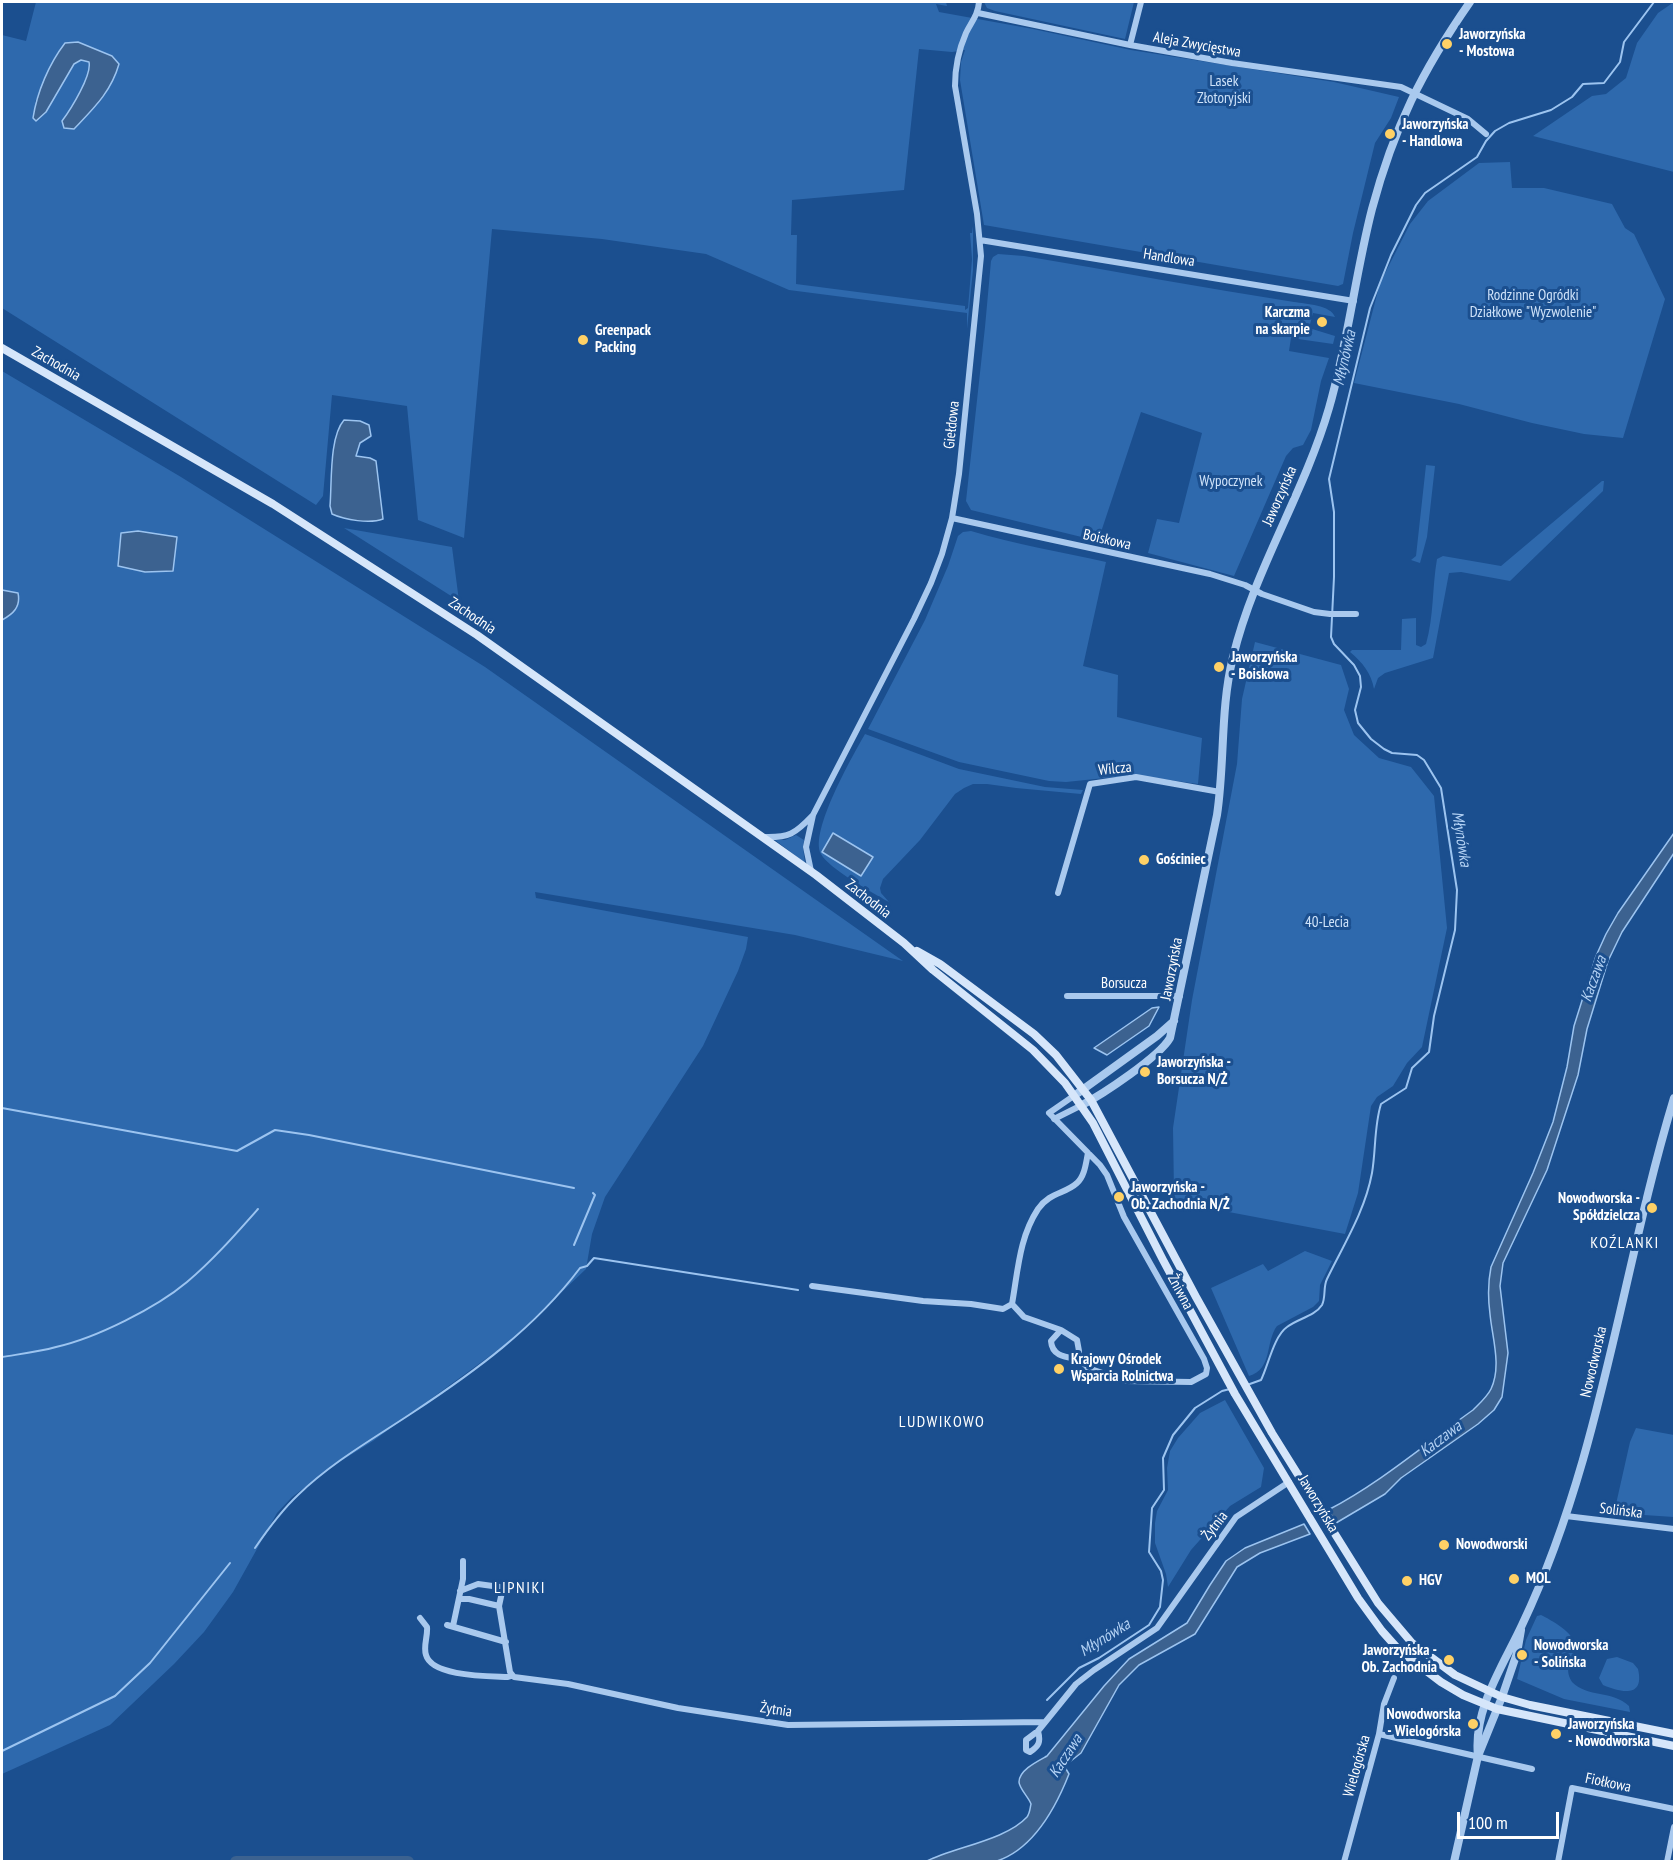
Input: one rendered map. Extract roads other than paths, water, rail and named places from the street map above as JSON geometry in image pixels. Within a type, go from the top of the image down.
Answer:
[{"type":"main road","name":"Zachodnia","points":[[2,348],[273,504],[414,593],[535,675],[763,837],[904,943],[933,970],[1033,1050],[1075,1095]]},
{"type":"main road","name":"Zachodnia","points":[[904,943],[940,963],[1034,1034],[1065,1065],[1084,1090]]},
{"type":"main road","name":"Jaworzyńska","points":[[1084,1090],[1092,1100],[1239,1377],[1378,1603],[1412,1643],[1455,1675],[1502,1697],[1530,1705],[1674,1734]]},
{"type":"main road","name":"Jaworzyńska","points":[[1075,1095],[1093,1123],[1162,1260],[1235,1394],[1368,1612],[1399,1650],[1441,1682],[1485,1705],[1674,1746]]},
{"type":"street","points":[[978,13],[979,2]]},
{"type":"street","points":[[1130,45],[1141,2]]},
{"type":"street","name":"Jaworzyńska","points":[[1082,1105],[1162,1049],[1170,1038],[1220,792],[1223,721],[1229,672],[1240,630],[1255,589],[1320,437],[1338,376],[1365,240],[1386,161],[1413,93],[1442,41],[1470,2]]},
{"type":"street","name":"Aleja Zwycięstwa","points":[[978,13],[1130,45],[1232,63],[1401,87],[1468,119],[1486,134]]},
{"type":"street","name":"Giełdowa","points":[[811,872],[806,848],[813,815],[922,604],[942,554],[952,518],[959,474],[980,274],[980,240],[955,80],[956,66],[966,34],[978,13]]},
{"type":"street","name":"Handlowa","points":[[980,240],[1354,301]]},
{"type":"street","name":"Boiskowa","points":[[952,518],[1210,574],[1301,608],[1333,614],[1356,614]]},
{"type":"street","name":"Wilcza","points":[[1058,893],[1090,784],[1136,777],[1220,792]]},
{"type":"street","name":"Giełdowa","points":[[763,837],[780,837],[793,833],[813,815]]},
{"type":"street","name":"Borsucza","points":[[1067,996],[1180,996]]},
{"type":"street","name":"Jaworzyńska","points":[[1075,1095],[1175,1021]]},
{"type":"street","name":"Żniwna","points":[[1061,1330],[1050,1341],[1051,1348],[1056,1353],[1077,1359],[1088,1368],[1126,1382],[1191,1382],[1206,1374],[1204,1359],[1124,1217],[1107,1175],[1049,1113],[1075,1095]]},
{"type":"street","name":"Nowodworska","points":[[1478,1756],[1476,1743],[1485,1705],[1508,1649],[1522,1626],[1566,1516],[1594,1418],[1654,1168],[1674,1098]]},
{"type":"street","points":[[1054,1119],[1082,1105]]},
{"type":"street","points":[[1012,1304],[1024,1235],[1039,1208],[1050,1197],[1077,1183],[1083,1173],[1088,1153]]},
{"type":"street","points":[[812,1286],[1003,1309],[1012,1304]]},
{"type":"street","points":[[1012,1304],[1024,1317],[1061,1330],[1077,1340],[1079,1351],[1077,1359]]},
{"type":"street","name":"Żytnia","points":[[1038,1731],[1076,1684],[1157,1628],[1236,1517],[1289,1482]]},
{"type":"street","name":"Solińska","points":[[1566,1516],[1674,1529]]},
{"type":"street","points":[[463,1561],[459,1599],[450,1626],[506,1642]]},
{"type":"street","points":[[460,1591],[478,1584],[500,1587],[502,1592],[499,1606],[510,1674]]},
{"type":"street","points":[[459,1599],[499,1606]]},
{"type":"street","name":"Żytnia","points":[[420,1618],[427,1627],[425,1652],[427,1658],[447,1671],[463,1674],[508,1677],[510,1674],[678,1708],[788,1725],[1046,1722]]},
{"type":"street","name":"Nowodworska","points":[[1454,1862],[1478,1756],[1517,1653],[1522,1626]]},
{"type":"street","name":"Wielogórska","points":[[1344,1862],[1384,1704],[1394,1678]]},
{"type":"street","points":[[1378,1734],[1532,1769]]},
{"type":"street","name":"Fiołkowa","points":[[1558,1862],[1572,1788],[1674,1809]]},
{"type":"street","points":[[1667,1862],[1674,1827]]},
{"type":"water","points":[[78,42],[112,56],[119,64],[116,74],[101,99],[74,129],[64,128],[62,121],[84,83],[89,68],[89,62],[81,60],[74,64],[46,112],[36,121],[33,118],[35,108],[49,69],[65,43]]},
{"type":"water","points":[[344,420],[360,421],[369,425],[371,436],[360,443],[356,456],[376,461],[383,519],[358,521],[332,514],[330,506],[331,473],[334,449],[339,428]]},
{"type":"water","points":[[138,531],[177,537],[173,571],[145,572],[118,566],[121,533]]},
{"type":"water","points":[[2,590],[18,593],[19,598],[15,610],[2,620]]},
{"type":"water","points":[[833,833],[873,857],[861,876],[822,852]]},
{"type":"water","points":[[1674,833],[1674,853],[1622,932],[1608,961],[1587,1029],[1578,1075],[1547,1170],[1503,1263],[1500,1286],[1508,1353],[1502,1397],[1494,1410],[1478,1424],[1401,1478],[1385,1494],[1336,1523],[1328,1510],[1384,1475],[1473,1410],[1491,1389],[1496,1361],[1489,1302],[1491,1267],[1553,1122],[1567,1067],[1574,1026],[1596,956],[1618,913]]},
{"type":"water","points":[[1159,1007],[1149,1026],[1107,1055],[1094,1048],[1152,1008]]},
{"type":"water","points":[[1304,1524],[1310,1534],[1260,1553],[1237,1567],[1195,1634],[1139,1665],[1119,1685],[1081,1753],[1067,1764],[1066,1769],[1069,1774],[1050,1813],[1022,1847],[997,1861],[927,1861],[1006,1832],[1027,1817],[1031,1804],[1019,1784],[1022,1774],[1030,1766],[1047,1756],[1129,1659],[1187,1623],[1226,1561],[1245,1548]]},
{"type":"waterway","name":"Młynówka","points":[[1247,1385],[1261,1380],[1282,1331],[1315,1312],[1322,1305],[1327,1279],[1353,1227],[1369,1187],[1381,1104],[1406,1088],[1412,1068],[1429,1052],[1434,1016],[1455,930],[1457,890],[1441,788],[1424,760],[1417,755],[1392,753],[1384,749],[1371,739],[1358,723],[1355,710],[1361,687],[1360,676],[1331,637],[1334,512],[1329,479],[1370,308],[1391,255],[1416,205],[1425,193],[1477,157],[1495,131],[1509,123],[1551,110],[1572,97],[1583,84],[1604,83],[1620,62],[1624,42],[1654,2]]},
{"type":"waterway","points":[[2,1108],[237,1151],[275,1130],[574,1188]]},
{"type":"waterway","points":[[574,1245],[595,1195],[593,1193]]},
{"type":"waterway","points":[[2,1357],[72,1343],[142,1312],[197,1274],[258,1209]]},
{"type":"waterway","points":[[255,1548],[280,1514],[311,1483],[353,1451],[481,1365],[523,1329],[562,1290],[580,1268],[587,1266],[594,1258],[798,1290]]},
{"type":"waterway","name":"Młynówka","points":[[1047,1700],[1079,1668],[1099,1658],[1149,1625],[1160,1607],[1163,1580],[1161,1571],[1149,1552],[1152,1508],[1164,1490],[1163,1458],[1173,1435],[1195,1408],[1222,1391],[1230,1389]]},
{"type":"waterway","points":[[2,1751],[115,1696],[150,1663],[230,1563]]},
{"type":"waterway","name":"Kaczawa","points":[[236,1862],[408,1862]]},
{"type":"place","name":"Jaworzyńska - Mostowa","points":[[1447,44]]},
{"type":"place","name":"Jaworzyńska - Handlowa","points":[[1390,134]]},
{"type":"place","name":"Karczma na skarpie","points":[[1322,322]]},
{"type":"place","name":"Greenpack Packing","points":[[583,340]]},
{"type":"place","name":"Jaworzyńska - Boiskowa","points":[[1219,667]]},
{"type":"place","name":"Gościniec","points":[[1144,860]]},
{"type":"place","name":"Jaworzyńska - Borsucza N/Ż","points":[[1145,1072]]},
{"type":"place","name":"Jaworzyńska - Ob. Zachodnia N/Ż","points":[[1119,1197]]},
{"type":"place","name":"Nowodworska - Spółdzielcza","points":[[1652,1208]]},
{"type":"place","name":"Krajowy Ośrodek Wsparcia Rolnictwa","points":[[1059,1369]]},
{"type":"place","name":"Nowodworski","points":[[1444,1545]]},
{"type":"place","name":"MOL","points":[[1514,1579]]},
{"type":"place","name":"HGV","points":[[1407,1581]]},
{"type":"place","name":"Nowodworska - Solińska","points":[[1522,1655]]},
{"type":"place","name":"Jaworzyńska - Ob. Zachodnia","points":[[1449,1660]]},
{"type":"place","name":"Nowodworska - Wielogórska","points":[[1473,1724]]},
{"type":"place","name":"Jaworzyńska - Nowodworska","points":[[1556,1734]]},
{"type":"district","name":"KOŹLANKI","points":[[1625,1243]]},
{"type":"district","name":"LUDWIKOWO","points":[[942,1422]]},
{"type":"district","name":"LIPNIKI","points":[[520,1588]]},
{"type":"park label","name":"Lasek Złotoryjski","points":[[1224,90]]},
{"type":"park label","name":"Rodzinne Ogródki Działkowe \"Wyzwolenie\"","points":[[1533,304]]},
{"type":"park label","name":"Wypoczynek","points":[[1231,482]]},
{"type":"park label","name":"40-Lecia","points":[[1327,923]]}]
